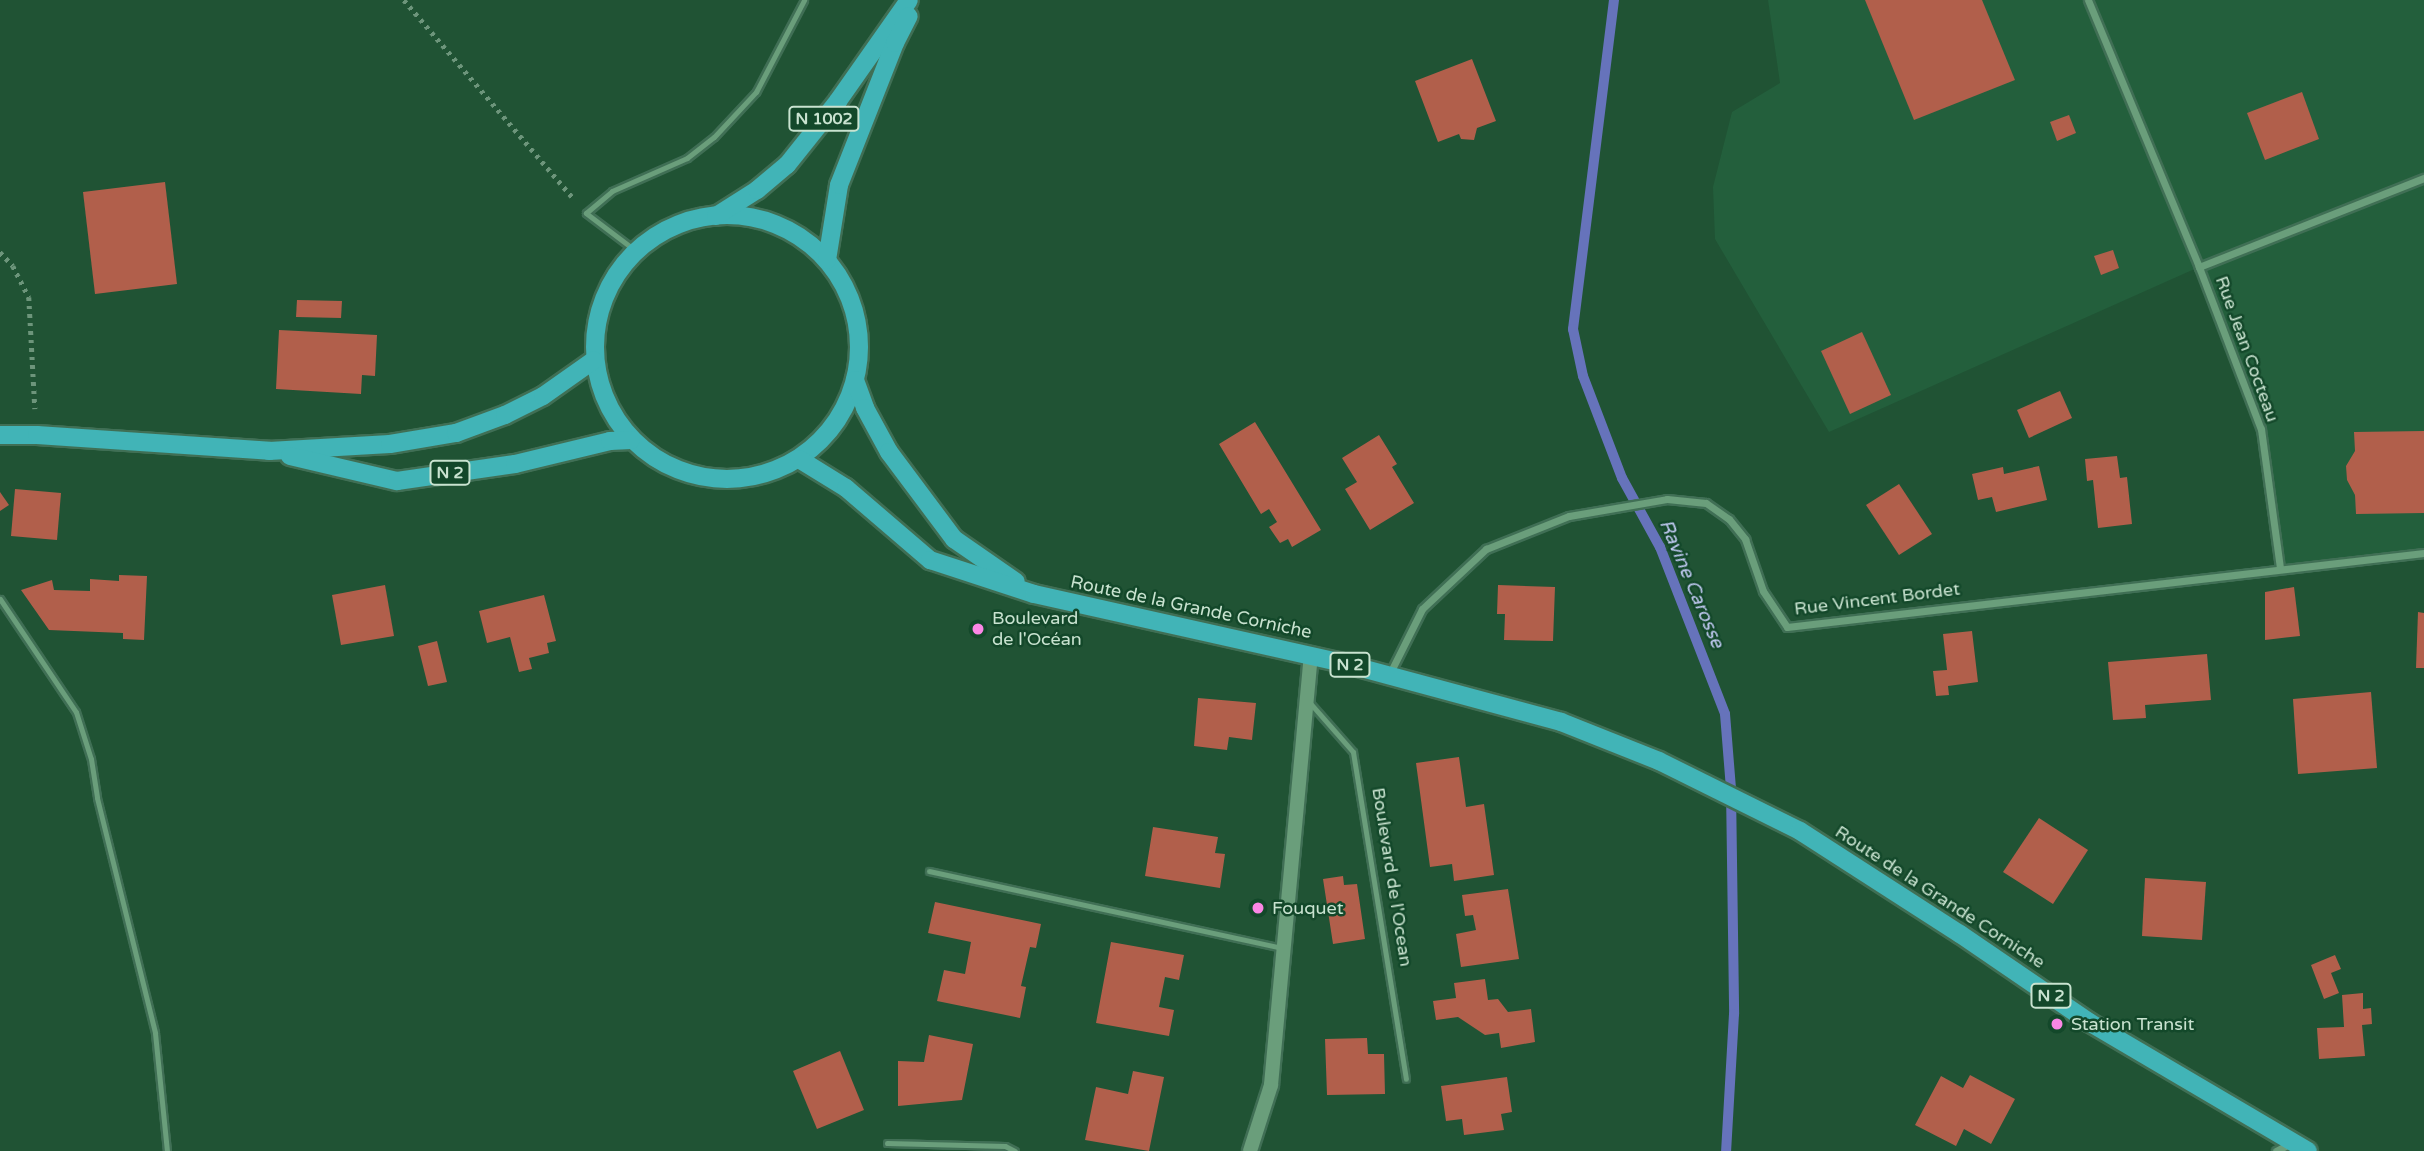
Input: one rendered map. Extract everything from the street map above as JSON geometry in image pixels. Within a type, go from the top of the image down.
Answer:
[{"type":"main road","name":"N 1002","points":[[716,216],[757,190],[787,165],[838,101],[909,0]]},
{"type":"main road","name":"N 1002","points":[[827,260],[839,185],[895,43],[918,0]]},
{"type":"main road","points":[[716,216],[747,217],[777,224],[804,239],[827,260],[845,285],[858,321],[860,347],[855,380],[844,411],[824,437],[799,459],[771,472],[742,479],[711,479],[682,472],[631,440],[613,415],[601,388],[594,359],[595,330],[603,301],[617,274],[636,251],[660,233],[687,221],[716,216]]},
{"type":"main road","name":"N 2","points":[[0,435],[37,435],[269,451],[390,444],[456,433],[505,415],[543,396],[594,359]]},
{"type":"main road","name":"Route de la Grande Corniche","points":[[855,380],[865,408],[888,453],[954,538],[1034,594]]},
{"type":"main road","name":"N 2","points":[[269,451],[397,481],[515,464],[610,441],[631,440]]},
{"type":"main road","name":"Route de la Grande Corniche","points":[[799,459],[846,488],[930,560],[1034,594],[1311,655],[1561,722],[1659,761],[1800,831],[2089,1022],[2292,1148]]},
{"type":"street","name":"Rue Jean Cocteau","points":[[2088,0],[2199,267],[2261,429],[2280,568]]},
{"type":"street","name":"Rue Jean Cocteau","points":[[2199,267],[2424,178]]},
{"type":"street","name":"Rue Vincent Bordet","points":[[1389,675],[1422,610],[1486,549],[1569,516],[1667,499],[1706,503],[1729,519],[1745,539],[1763,591],[1787,626],[2424,553]]},
{"type":"street","points":[[1250,1151],[1271,1086],[1311,655]]},
{"type":"lane","points":[[636,251],[586,213],[612,191],[687,158],[714,137],[756,92],[804,0]]},
{"type":"lane","points":[[0,599],[76,712],[91,759],[106,835],[155,1033],[167,1151]]},
{"type":"lane","name":"Boulevard de l'Ocean","points":[[1306,698],[1353,752],[1406,1079]]},
{"type":"lane","points":[[929,872],[1283,948]]},
{"type":"lane","points":[[887,1143],[1004,1146],[1015,1151]]},
{"type":"path","points":[[404,0],[586,213]]},
{"type":"path","points":[[0,251],[13,266],[29,298],[37,435]]},
{"type":"shaded area","points":[[1768,0],[2424,0],[2424,553],[2280,568],[2261,429],[2199,267],[1829,432],[1715,239],[1713,187],[1732,112],[1780,83]]},
{"type":"building","points":[[1865,0],[1982,0],[2015,80],[1914,120]]},
{"type":"building","points":[[1472,59],[1496,121],[1477,128],[1474,140],[1461,139],[1459,134],[1438,142],[1415,81]]},
{"type":"building","points":[[2302,92],[2319,139],[2265,160],[2247,113]]},
{"type":"building","points":[[2069,115],[2076,133],[2057,141],[2050,122]]},
{"type":"building","points":[[165,182],[177,284],[95,294],[83,192]]},
{"type":"building","points":[[2113,250],[2119,268],[2101,275],[2094,256]]},
{"type":"building","points":[[297,300],[342,301],[341,318],[296,317]]},
{"type":"building","points":[[279,330],[377,335],[375,376],[362,375],[361,394],[276,389]]},
{"type":"building","points":[[1862,332],[1891,395],[1850,414],[1821,351]]},
{"type":"building","points":[[2060,391],[2072,418],[2029,438],[2017,410]]},
{"type":"building","points":[[1255,422],[1321,530],[1292,547],[1288,539],[1280,543],[1269,527],[1277,522],[1269,509],[1261,514],[1219,444]]},
{"type":"building","points":[[2424,431],[2424,513],[2356,514],[2355,495],[2347,480],[2346,466],[2355,451],[2354,432]]},
{"type":"building","points":[[1379,435],[1397,464],[1392,467],[1414,503],[1370,530],[1345,489],[1357,482],[1342,458]]},
{"type":"building","points":[[2117,456],[2120,478],[2127,477],[2132,524],[2098,528],[2093,480],[2087,481],[2085,459]]},
{"type":"building","points":[[2039,466],[2047,500],[1996,512],[1992,497],[1978,500],[1972,474],[2003,467],[2004,474]]},
{"type":"building","points":[[1899,484],[1932,534],[1899,555],[1866,505]]},
{"type":"building","points":[[15,489],[61,493],[57,540],[11,536]]},
{"type":"building","points":[[0,492],[9,505],[0,511]]},
{"type":"building","points":[[119,575],[147,576],[144,640],[123,639],[123,633],[49,630],[21,590],[52,580],[54,590],[90,591],[90,579],[119,581]]},
{"type":"building","points":[[385,585],[394,636],[341,645],[332,595]]},
{"type":"building","points":[[1498,585],[1555,587],[1553,641],[1504,640],[1505,614],[1497,614]]},
{"type":"building","points":[[2294,587],[2300,636],[2265,640],[2265,592]]},
{"type":"building","points":[[544,595],[556,641],[547,643],[549,653],[529,658],[532,669],[519,672],[510,637],[487,643],[479,611]]},
{"type":"building","points":[[2418,612],[2424,613],[2424,668],[2416,668]]},
{"type":"building","points":[[1972,631],[1978,682],[1948,686],[1949,695],[1936,696],[1933,671],[1947,670],[1943,634]]},
{"type":"building","points":[[437,641],[447,682],[428,686],[418,646]]},
{"type":"building","points":[[2207,654],[2211,700],[2145,705],[2146,718],[2113,720],[2108,662]]},
{"type":"building","points":[[2371,692],[2377,768],[2298,774],[2293,699]]},
{"type":"building","points":[[1198,698],[1256,703],[1252,740],[1229,737],[1227,750],[1194,746]]},
{"type":"building","points":[[1459,757],[1466,807],[1484,804],[1494,875],[1454,881],[1452,864],[1430,867],[1416,763]]},
{"type":"building","points":[[2039,818],[2088,850],[2053,904],[2003,872]]},
{"type":"building","points":[[1153,827],[1218,837],[1215,853],[1225,854],[1220,888],[1145,876]]},
{"type":"building","points":[[1343,876],[1344,885],[1357,884],[1365,939],[1333,944],[1323,879]]},
{"type":"building","points":[[2145,878],[2206,882],[2202,940],[2142,936]]},
{"type":"building","points":[[1508,889],[1519,959],[1461,967],[1456,934],[1476,930],[1473,915],[1465,916],[1462,895]]},
{"type":"building","points":[[935,902],[1041,924],[1036,948],[1030,947],[1021,986],[1026,987],[1020,1018],[937,1001],[944,970],[965,974],[971,942],[928,933]]},
{"type":"building","points":[[1111,942],[1184,955],[1179,980],[1165,977],[1159,1007],[1174,1010],[1169,1036],[1096,1023]]},
{"type":"building","points":[[2335,955],[2341,969],[2331,973],[2339,993],[2324,999],[2311,965]]},
{"type":"building","points":[[1485,979],[1488,1000],[1498,999],[1508,1012],[1531,1009],[1535,1042],[1501,1048],[1499,1033],[1485,1035],[1458,1017],[1436,1020],[1433,1001],[1456,998],[1454,983]]},
{"type":"building","points":[[2363,993],[2363,1009],[2371,1008],[2372,1024],[2362,1025],[2365,1056],[2319,1059],[2317,1028],[2344,1027],[2342,995]]},
{"type":"building","points":[[929,1035],[973,1044],[962,1100],[898,1106],[898,1061],[924,1062]]},
{"type":"building","points":[[1367,1038],[1368,1054],[1384,1054],[1385,1094],[1327,1095],[1325,1039]]},
{"type":"building","points":[[840,1051],[864,1110],[817,1129],[793,1071]]},
{"type":"building","points":[[1133,1071],[1164,1077],[1149,1151],[1085,1140],[1096,1087],[1128,1094]]},
{"type":"building","points":[[1970,1075],[2015,1099],[1991,1144],[1964,1129],[1956,1146],[1915,1125],[1941,1076],[1963,1088]]},
{"type":"building","points":[[1507,1077],[1512,1112],[1501,1114],[1504,1130],[1464,1135],[1462,1119],[1446,1121],[1441,1086]]},
{"type":"waterway","name":"Ravine Carosse","points":[[1614,0],[1573,329],[1583,376],[1622,478],[1660,547],[1725,714],[1731,789],[1734,1014],[1726,1151]]},
{"type":"place","name":"Boulevard de l'Océan","points":[[978,629]]},
{"type":"place","name":"Fouquet","points":[[1258,908]]},
{"type":"place","name":"Station Transit","points":[[2057,1024]]}]
